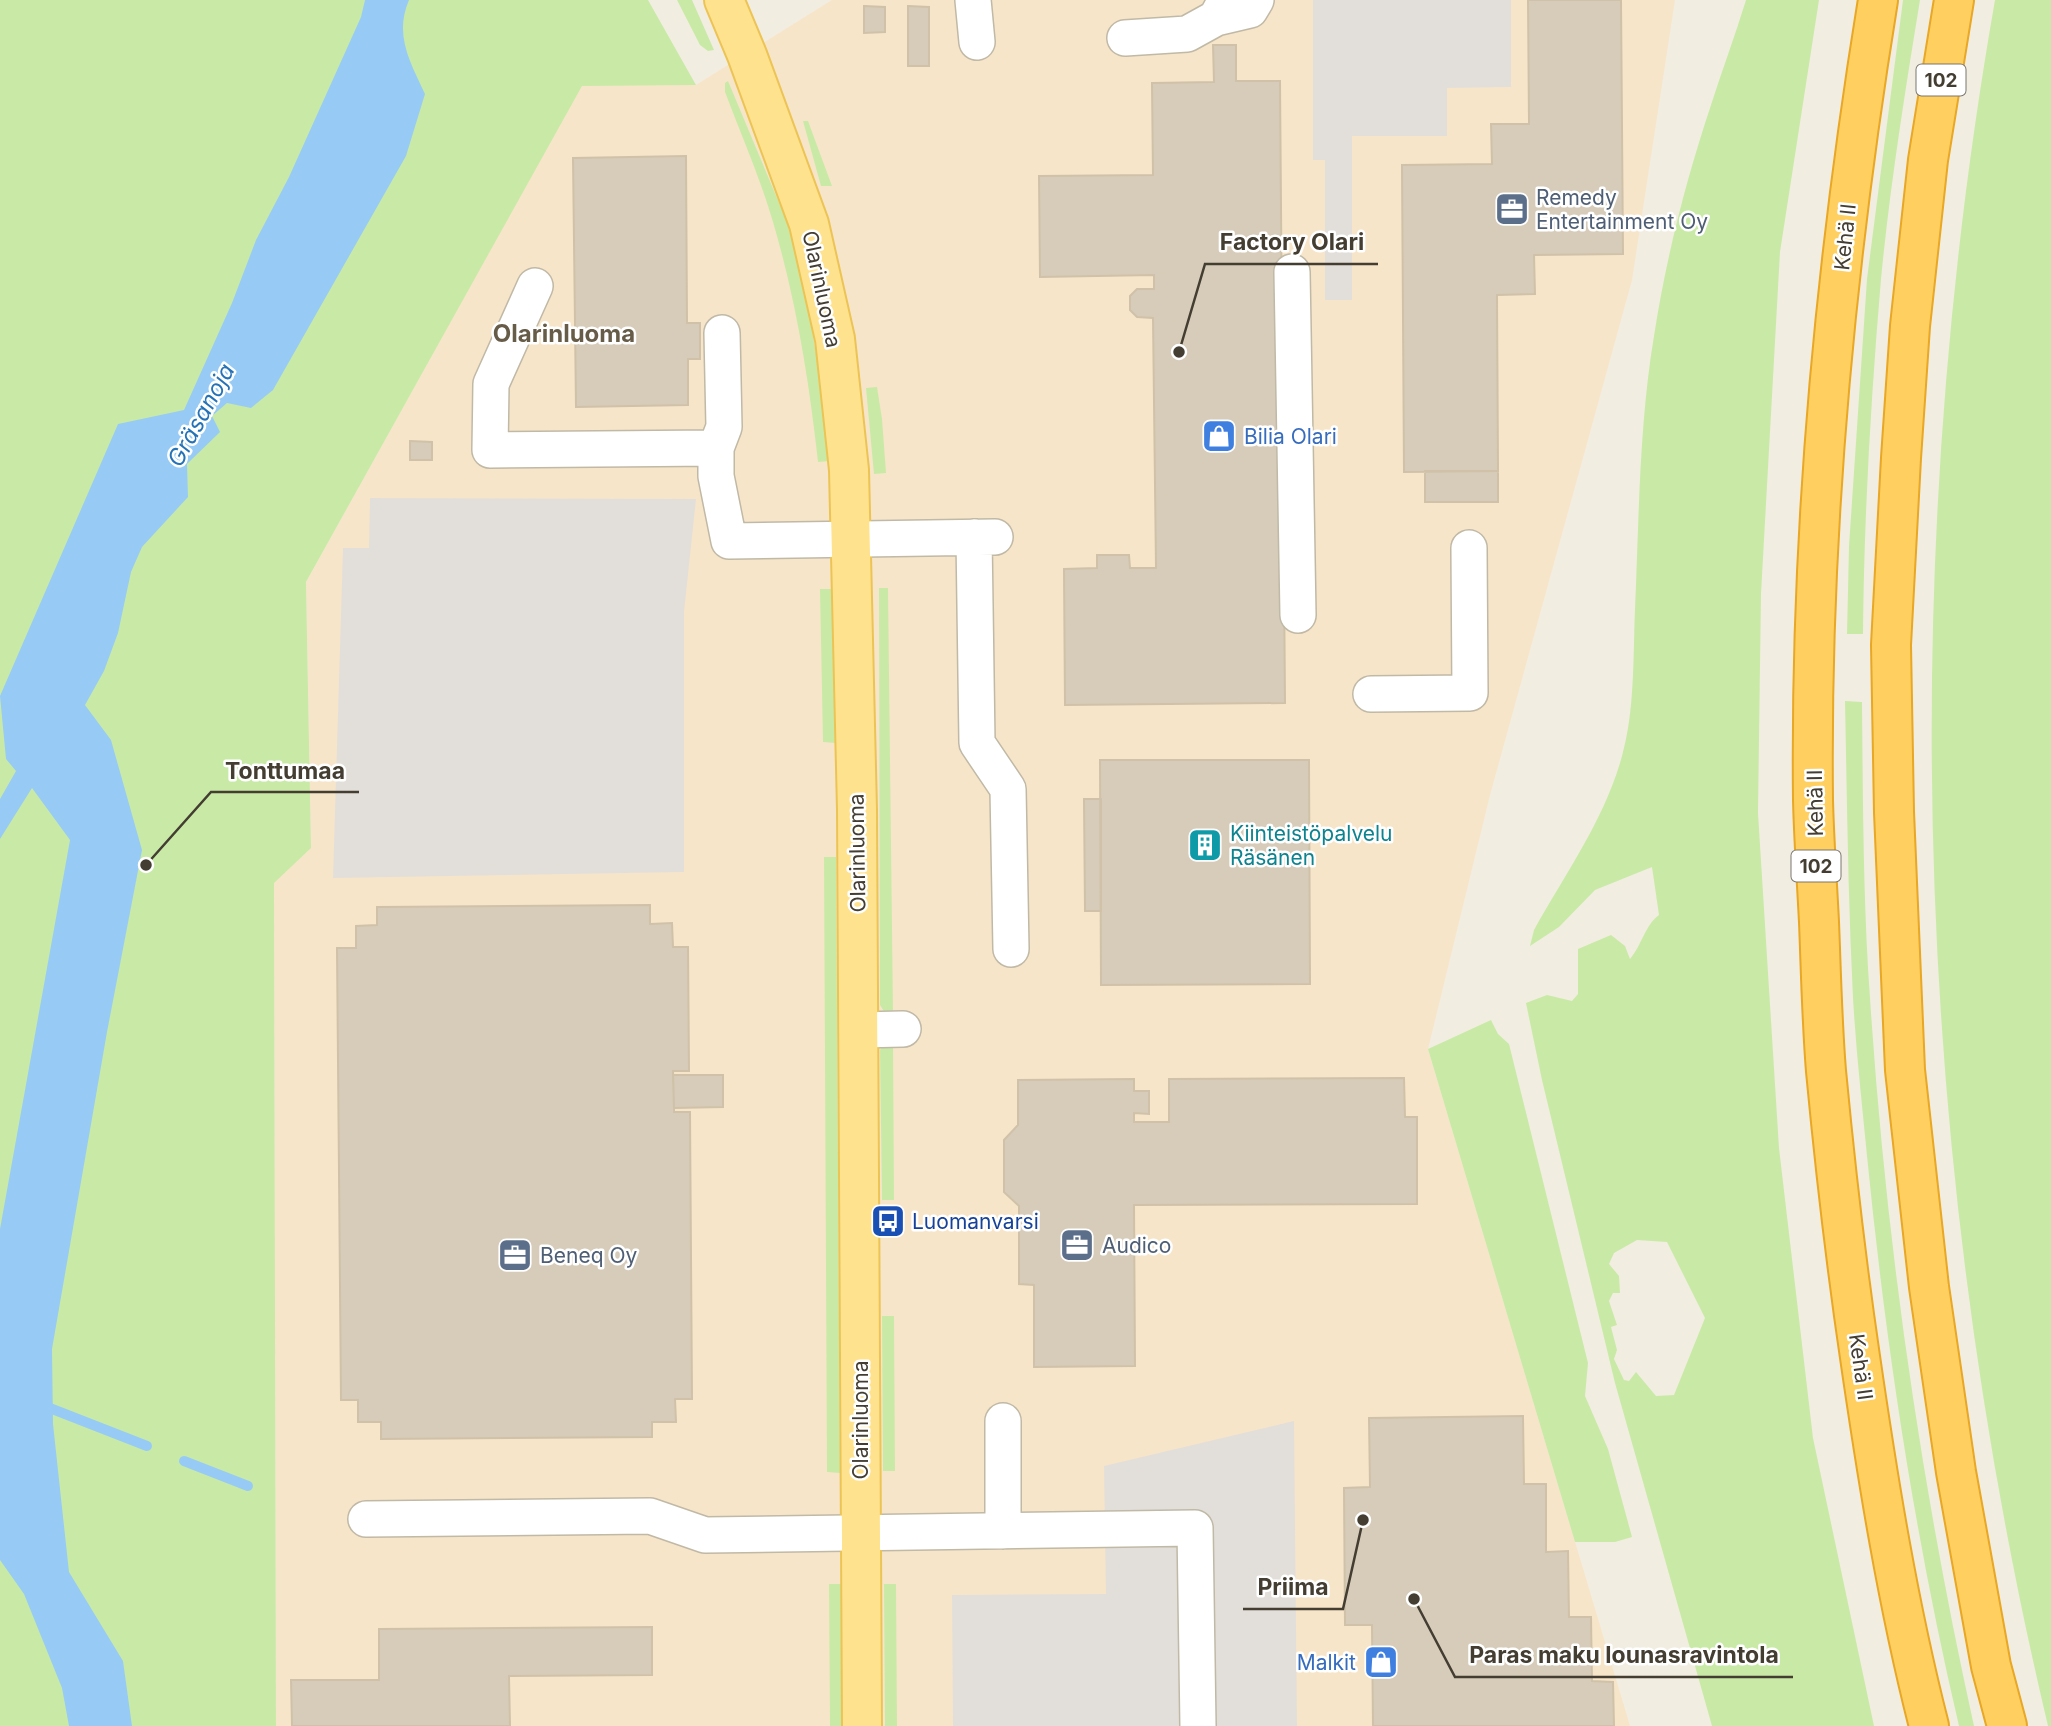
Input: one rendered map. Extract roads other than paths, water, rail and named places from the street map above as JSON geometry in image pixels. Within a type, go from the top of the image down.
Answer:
[{"type":"highway","name":"Kehä II","points":[[1878,0],[1858,121],[1825,453],[1815,642],[1813,802],[1826,1068],[1851,1294],[1878,1485],[1929,1726]]},
{"type":"highway","name":"102","points":[[1954,0],[1928,160],[1909,340],[1891,645],[1894,812],[1905,1070],[1929,1287],[1956,1472],[1991,1666],[2007,1726]]},
{"type":"main road","name":"Olarinluoma","points":[[724,0],[809,224],[835,339],[849,470],[859,1030],[862,1726]]},
{"type":"lane","points":[[973,0],[978,42]]},
{"type":"lane","points":[[1125,38],[1187,34],[1221,9],[1250,10],[1256,0]]},
{"type":"lane","points":[[1292,272],[1298,615]]},
{"type":"lane","points":[[535,286],[491,384],[490,450],[716,448]]},
{"type":"lane","points":[[722,333],[724,427],[716,448],[716,476],[729,541],[984,537],[977,743],[1008,789],[1011,949]]},
{"type":"lane","points":[[1371,694],[1470,693],[1469,548]]},
{"type":"lane","points":[[859,1030],[903,1029]]},
{"type":"lane","points":[[1003,1421],[1003,1531]]},
{"type":"lane","points":[[366,1519],[650,1516],[705,1535],[1195,1528],[1198,1726]]},
{"type":"water","name":"Gräsanoja","points":[[365,0],[409,0],[403,25],[404,37],[409,59],[425,94],[406,156],[273,390],[251,408],[227,403],[212,416],[220,432],[187,464],[188,497],[142,547],[131,572],[118,633],[104,671],[85,705],[111,740],[142,850],[107,1032],[52,1349],[53,1424],[69,1572],[123,1661],[132,1726],[69,1726],[62,1688],[24,1594],[0,1560],[0,1229],[70,840],[32,788],[0,839],[0,799],[16,771],[6,759],[0,696],[118,424],[184,410],[232,303],[256,240],[289,177],[361,17]]},
{"type":"waterway","points":[[42,1405],[147,1446]]},
{"type":"waterway","points":[[184,1461],[248,1486]]},
{"type":"place","name":"Remedy Entertainment Oy","points":[[1512,209]]},
{"type":"place","name":"Factory Olari","points":[[1179,352]]},
{"type":"place","name":"Bilia Olari","points":[[1219,436]]},
{"type":"place","name":"Kiinteistöpalvelu Räsänen","points":[[1205,845]]},
{"type":"place","name":"Tonttumaa","points":[[146,865]]},
{"type":"place","name":"Luomanvarsi","points":[[888,1221]]},
{"type":"place","name":"Audico","points":[[1077,1245]]},
{"type":"place","name":"Beneq Oy","points":[[515,1255]]},
{"type":"place","name":"Priima","points":[[1363,1520]]},
{"type":"place","name":"Paras maku lounasravintola","points":[[1414,1599]]},
{"type":"place","name":"Malkit","points":[[1381,1662]]},
{"type":"district","name":"Olarinluoma","points":[[564,333]]}]
